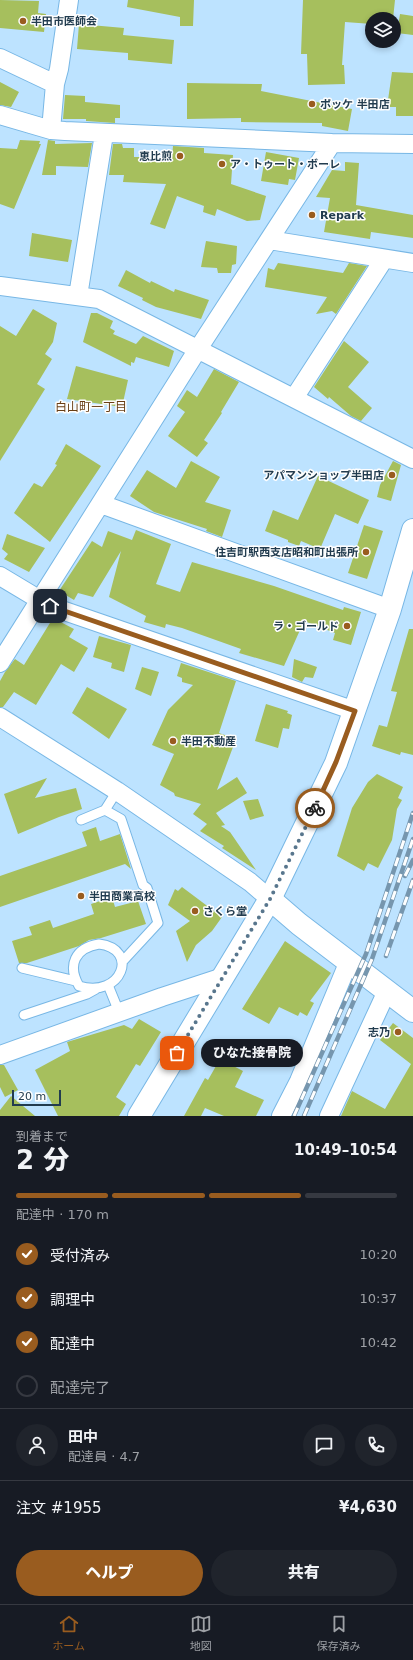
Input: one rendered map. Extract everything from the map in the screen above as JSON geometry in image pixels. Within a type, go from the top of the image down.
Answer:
[{"type":"main road","points":[[139,1116],[270,899],[336,762],[390,609],[413,530]]},
{"type":"main road","points":[[270,899],[299,924],[413,1011]]},
{"type":"street","points":[[51,130],[55,84],[59,69],[69,0]]},
{"type":"street","points":[[0,58],[55,84]]},
{"type":"street","points":[[0,115],[51,130],[104,134],[332,143],[413,144]]},
{"type":"street","points":[[78,296],[104,134]]},
{"type":"street","points":[[0,663],[198,349],[332,143]]},
{"type":"street","points":[[269,240],[413,263]]},
{"type":"street","points":[[294,398],[384,259]]},
{"type":"street","points":[[0,286],[99,299],[413,459]]},
{"type":"street","points":[[100,504],[390,609]]},
{"type":"street","points":[[0,576],[50,606],[355,711]]},
{"type":"street","points":[[0,717],[117,791],[250,882],[270,899]]},
{"type":"street","points":[[281,1116],[299,1081],[349,961]]},
{"type":"street","points":[[0,1055],[119,1012],[223,977]]},
{"type":"street","points":[[329,1116],[387,990]]},
{"type":"lane","points":[[80,820],[106,810],[117,791]]},
{"type":"lane","points":[[106,810],[121,819],[143,885],[147,888],[158,923],[122,962]]},
{"type":"lane","points":[[91,945],[106,945],[114,949],[122,962],[122,970],[119,977],[108,985],[89,989],[79,986],[76,981],[74,978],[74,960],[80,952],[91,945]]},
{"type":"lane","points":[[22,968],[76,981]]},
{"type":"lane","points":[[108,985],[119,1012]]},
{"type":"lane","points":[[24,1015],[87,994],[98,988]]},
{"type":"building","name":"半田市医師会","points":[[0,0],[39,1],[38,13],[46,14],[44,32],[0,28]]},
{"type":"building","points":[[128,0],[194,0],[193,26],[180,26],[180,17],[127,7]]},
{"type":"building","points":[[303,0],[395,0],[394,12],[365,12],[365,23],[345,22],[342,65],[344,65],[345,84],[308,85],[307,54],[301,54]]},
{"type":"building","points":[[401,14],[413,16],[413,35],[401,34]]},
{"type":"building","points":[[79,24],[124,28],[123,35],[174,40],[172,64],[128,60],[128,53],[77,49]]},
{"type":"building","points":[[392,72],[413,73],[413,116],[396,116],[396,107],[387,107]]},
{"type":"building","points":[[0,82],[19,92],[11,107],[0,105]]},
{"type":"building","points":[[187,83],[262,84],[261,91],[352,109],[348,131],[322,126],[322,123],[241,122],[241,118],[187,119]]},
{"type":"building","points":[[65,95],[85,96],[85,102],[120,105],[120,118],[115,118],[115,123],[86,121],[86,119],[63,119]]},
{"type":"building","points":[[20,140],[40,141],[39,144],[41,144],[14,209],[0,204],[0,148],[17,149]]},
{"type":"building","points":[[48,140],[55,141],[55,144],[92,143],[88,167],[56,166],[56,175],[42,175]]},
{"type":"building","points":[[113,144],[122,144],[123,148],[134,148],[134,157],[172,157],[173,146],[204,148],[204,153],[233,155],[231,184],[266,196],[260,220],[247,221],[217,209],[215,216],[203,212],[204,206],[177,196],[165,229],[150,224],[166,184],[123,182],[124,175],[109,175]]},
{"type":"building","points":[[266,152],[299,158],[295,180],[289,179],[288,185],[261,181]]},
{"type":"building","points":[[345,162],[359,163],[356,205],[413,215],[413,238],[371,232],[370,239],[324,232],[330,198],[316,197],[332,170],[345,171]]},
{"type":"building","points":[[32,233],[72,240],[68,262],[29,256]]},
{"type":"building","points":[[206,241],[237,246],[236,264],[232,265],[231,273],[218,273],[217,268],[201,267]]},
{"type":"building","points":[[278,263],[343,273],[349,263],[367,266],[336,314],[332,311],[316,314],[327,297],[265,287],[268,268],[274,270]]},
{"type":"building","points":[[126,270],[150,283],[151,281],[174,292],[175,289],[209,300],[201,319],[156,307],[142,300],[143,298],[118,286]]},
{"type":"building","points":[[33,309],[57,323],[53,342],[45,354],[52,359],[37,384],[45,389],[0,461],[0,326],[16,336]]},
{"type":"building","points":[[91,313],[97,313],[113,321],[110,328],[115,331],[113,334],[136,344],[143,336],[174,351],[169,367],[136,357],[134,363],[131,362],[131,366],[83,342]]},
{"type":"building","points":[[344,341],[369,362],[348,387],[372,408],[361,421],[351,416],[329,397],[328,399],[314,387]]},
{"type":"building","points":[[76,366],[128,380],[122,407],[67,399]]},
{"type":"building","points":[[214,369],[239,382],[221,412],[222,413],[204,440],[208,443],[197,457],[168,436],[185,412],[177,406],[187,390],[197,397]]},
{"type":"building","points":[[66,444],[101,466],[50,542],[14,513],[34,483],[42,487],[57,465],[55,464]]},
{"type":"building","points":[[191,461],[220,477],[205,502],[231,510],[222,537],[206,531],[207,529],[154,512],[130,496],[147,470],[176,488]]},
{"type":"building","name":"アパマンショップ半田店","points":[[393,461],[401,465],[391,501],[377,497],[380,485]]},
{"type":"building","points":[[318,476],[369,500],[358,524],[335,514],[320,549],[301,541],[299,546],[265,531],[273,510],[298,520]]},
{"type":"building","name":"住吉町駅西支店昭和町出張所","points":[[364,525],[383,531],[367,579],[348,573]]},
{"type":"building","points":[[136,530],[171,544],[156,584],[180,592],[192,562],[274,586],[343,610],[344,607],[361,612],[351,645],[333,640],[335,633],[304,621],[284,666],[239,653],[241,649],[182,628],[166,624],[165,628],[144,622],[146,616],[109,597],[121,551],[93,597],[78,593],[74,600],[59,591],[92,541],[102,547],[108,531],[132,540]]},
{"type":"building","points":[[7,534],[45,548],[29,572],[4,559],[8,554],[2,549]]},
{"type":"building","points":[[53,618],[74,629],[69,637],[88,648],[74,672],[61,664],[36,705],[14,692],[3,707],[0,707],[0,681],[5,672],[15,659],[24,665]]},
{"type":"building","points":[[409,629],[413,629],[413,755],[401,752],[400,755],[372,746],[379,725],[387,727],[397,692],[391,691]]},
{"type":"building","points":[[99,636],[131,645],[124,672],[111,668],[112,663],[93,657]]},
{"type":"building","points":[[294,659],[317,667],[313,678],[305,677],[302,682],[292,677]]},
{"type":"building","points":[[181,663],[236,681],[219,733],[236,739],[217,790],[237,777],[247,793],[216,813],[225,825],[221,826],[230,832],[256,870],[222,848],[224,846],[200,831],[207,824],[193,814],[201,804],[175,796],[174,793],[160,785],[174,754],[152,745],[168,710],[193,685],[182,682],[182,678],[177,676]]},
{"type":"building","points":[[142,667],[159,672],[151,696],[135,689]]},
{"type":"building","points":[[87,687],[127,709],[109,739],[72,713]]},
{"type":"building","points":[[266,704],[288,711],[287,713],[292,715],[289,729],[283,728],[278,748],[255,741]]},
{"type":"building","points":[[377,774],[403,787],[398,798],[402,800],[397,809],[392,840],[378,868],[368,863],[364,871],[337,856],[352,808],[368,782]]},
{"type":"building","points":[[47,778],[35,798],[76,788],[82,809],[18,834],[4,794]]},
{"type":"building","points":[[258,799],[264,816],[250,820],[243,801]]},
{"type":"building","points":[[96,827],[100,841],[120,834],[131,869],[125,864],[0,907],[0,876],[87,846],[82,832]]},
{"type":"building","name":"さくら堂","points":[[182,887],[222,917],[212,931],[196,945],[187,962],[176,931],[190,921],[168,905],[175,889],[178,891]]},
{"type":"building","points":[[112,897],[115,907],[138,901],[146,924],[101,938],[89,940],[79,946],[27,963],[19,963],[12,941],[32,935],[29,927],[50,920],[53,928],[94,914],[91,904]]},
{"type":"building","points":[[285,941],[331,973],[310,1001],[314,1003],[307,1016],[300,1012],[298,1016],[279,1007],[269,1024],[242,1009]]},
{"type":"building","points":[[139,1019],[161,1032],[140,1066],[136,1064],[116,1097],[126,1104],[119,1116],[58,1116],[35,1070],[70,1051],[67,1042],[124,1025],[132,1029]]},
{"type":"building","points":[[393,1023],[413,1038],[413,1116],[341,1116],[352,1091],[385,1109],[411,1064],[380,1040]]},
{"type":"building","points":[[220,1059],[243,1071],[235,1087],[264,1100],[256,1116],[224,1116],[205,1108],[201,1116],[184,1116],[205,1078],[208,1080]]},
{"type":"building","points":[[0,1065],[4,1065],[18,1090],[5,1097],[0,1087]]},
{"type":"building","points":[[11,1096],[35,1116],[0,1116],[0,1110]]},
{"type":"railway","points":[[294,1116],[366,954],[413,813]]},
{"type":"railway","points":[[304,1116],[372,959],[413,839]]},
{"type":"railway","points":[[405,876],[413,860]]},
{"type":"railway","points":[[386,956],[413,880]]},
{"type":"way so far","points":[[177,1053],[270,899],[315,808]]},
{"type":"place","name":"半田市医師会","points":[[23,21]]},
{"type":"place","name":"ポッケ 半田店","points":[[312,104]]},
{"type":"place","name":"恵比煎","points":[[180,156]]},
{"type":"place","name":"ア・トゥート・ボーレ","points":[[222,164]]},
{"type":"place","name":"Repark","points":[[312,215]]},
{"type":"place","name":"アパマンショップ半田店","points":[[392,475]]},
{"type":"place","name":"住吉町駅西支店昭和町出張所","points":[[366,552]]},
{"type":"place","name":"ラ・ゴールド","points":[[347,626]]},
{"type":"place","name":"半田不動産","points":[[173,741]]},
{"type":"place","name":"半田商業高校","points":[[81,896]]},
{"type":"place","name":"さくら堂","points":[[195,911]]},
{"type":"place","name":"志乃","points":[[398,1032]]},
{"type":"place","name":"ひなた接骨院","points":[[177,1053]]},
{"type":"district","name":"白山町一丁目","points":[[91,407]]},
{"type":"route","points":[[50,606],[355,711],[336,762],[315,808]]}]
